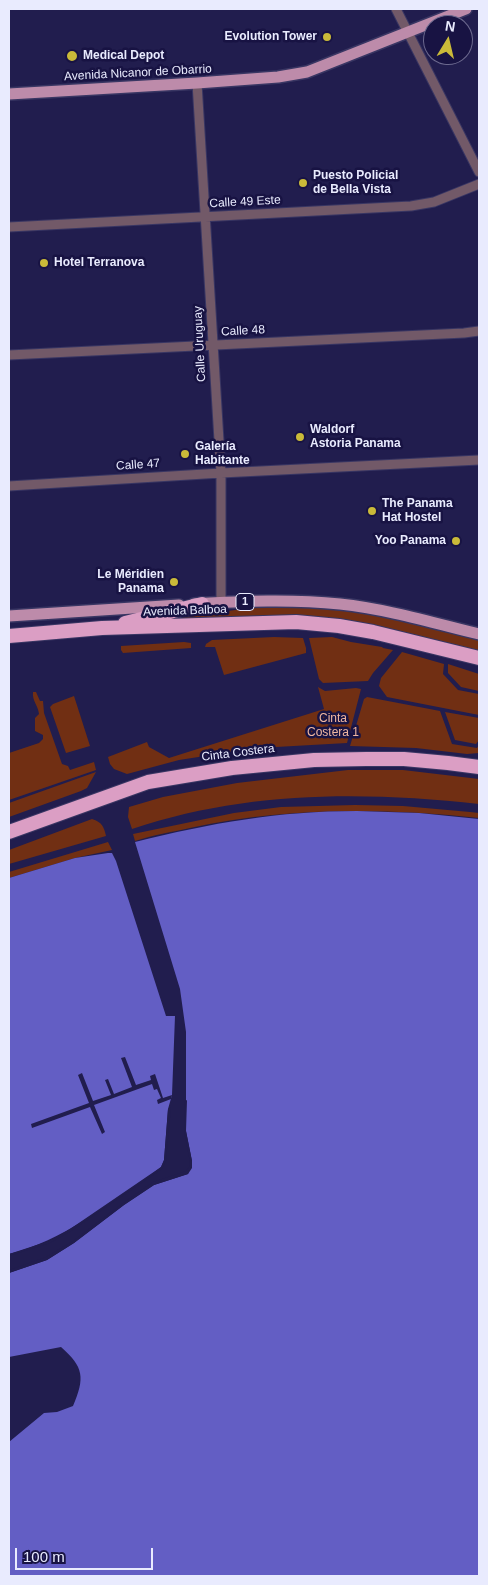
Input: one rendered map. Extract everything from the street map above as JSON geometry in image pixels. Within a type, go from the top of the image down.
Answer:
[{"type":"highway","points":[[102,628],[202,604]]},
{"type":"highway","name":"Avenida Balboa","points":[[9,636],[102,628],[296,622],[373,632],[479,659]]},
{"type":"highway","name":"Cinta Costera","points":[[9,832],[148,782],[232,768],[314,760],[404,759],[479,768]]},
{"type":"highway","points":[[448,763],[479,759]]},
{"type":"main road","name":"Avenida Nicanor de Obarrio","points":[[9,94],[197,83],[278,77],[307,72],[466,9]]},
{"type":"main road","name":"Avenida Balboa","points":[[9,616],[221,603],[302,601],[375,609],[479,634]]},
{"type":"street","points":[[396,9],[479,172]]},
{"type":"street","name":"Calle Uruguay","points":[[197,83],[221,473],[221,603]]},
{"type":"street","name":"Calle 49 Este","points":[[9,226],[411,206],[434,202],[479,184]]},
{"type":"street","name":"Calle 48","points":[[9,355],[479,331]]},
{"type":"street","name":"Calle 47","points":[[9,486],[479,460]]},
{"type":"green space","points":[[255,607],[353,610],[450,630],[479,640],[479,652],[300,616],[240,617],[148,623]]},
{"type":"green space","points":[[274,637],[303,638],[306,653],[224,675],[215,647],[205,647],[212,640]]},
{"type":"green space","points":[[332,637],[393,650],[368,681],[323,683],[319,679],[309,638]]},
{"type":"green space","points":[[191,643],[191,648],[123,653],[121,650],[121,646]]},
{"type":"green space","points":[[402,652],[444,664],[443,674],[458,690],[479,694],[479,715],[387,697],[379,686],[381,678]]},
{"type":"green space","points":[[448,664],[479,674],[479,691],[461,687],[448,673]]},
{"type":"green space","name":"Cinta Costera 1","points":[[318,687],[325,691],[361,689],[347,743],[276,747],[231,752],[179,760],[127,774],[114,769],[110,764],[108,757],[147,742],[149,747],[169,758],[324,709]]},
{"type":"green space","points":[[33,692],[36,692],[40,701],[43,701],[44,713],[62,764],[68,766],[70,770],[94,762],[96,770],[9,800],[9,753],[39,743],[43,739],[43,735],[35,731],[35,718],[39,714],[33,698]]},
{"type":"green space","points":[[74,696],[90,746],[66,753],[50,707]]},
{"type":"green space","points":[[367,697],[440,711],[452,744],[477,748],[479,745],[479,753],[467,754],[416,748],[350,746],[364,699]]},
{"type":"green space","points":[[445,712],[479,718],[479,740],[476,744],[455,740]]},
{"type":"green space","points":[[348,770],[403,770],[479,779],[479,804],[392,797],[304,797],[217,807],[174,816],[132,829],[128,817],[129,807],[163,797],[237,783]]},
{"type":"green space","points":[[96,772],[87,788],[9,817],[9,803]]},
{"type":"green space","points":[[403,806],[470,812],[479,813],[479,818],[406,812],[334,811],[262,816],[226,821],[135,841],[133,834],[234,813],[281,807]]},
{"type":"green space","points":[[92,819],[102,825],[106,836],[9,864],[9,850]]},
{"type":"green space","points":[[108,842],[112,850],[75,858],[9,878],[9,872]]},
{"type":"shaded area","points":[[357,811],[419,813],[479,819],[479,1576],[9,1576],[9,1442],[44,1413],[57,1412],[73,1406],[81,1380],[78,1367],[69,1354],[61,1347],[9,1357],[9,1273],[47,1260],[74,1243],[154,1185],[188,1174],[192,1161],[186,1131],[186,1032],[180,989],[135,842],[245,819],[300,813]]},
{"type":"shaded area","points":[[112,853],[116,861],[166,1016],[175,1016],[172,1095],[168,1109],[164,1160],[161,1167],[152,1174],[66,1231],[29,1248],[9,1254],[9,878],[75,858]]},
{"type":"pier","points":[[125,1057],[136,1085],[151,1080],[150,1076],[155,1074],[163,1098],[172,1095],[171,1099],[158,1104],[157,1100],[161,1098],[157,1089],[154,1090],[152,1084],[94,1105],[105,1132],[102,1134],[90,1107],[32,1128],[31,1124],[89,1103],[78,1075],[82,1073],[93,1101],[111,1095],[105,1080],[108,1079],[114,1094],[132,1087],[121,1058]]},
{"type":"pier","points":[[187,1100],[186,1131],[192,1161],[192,1168],[188,1174],[154,1185],[74,1243],[47,1260],[9,1273],[9,1270],[46,1257],[73,1241],[153,1182],[186,1171],[190,1162],[184,1132],[185,1101]]},
{"type":"pier","points":[[171,1107],[166,1161],[162,1169],[71,1231],[50,1243],[9,1256],[9,1254],[49,1241],[70,1229],[161,1167],[164,1160],[168,1109]]},
{"type":"place","name":"Evolution Tower","points":[[327,37]]},
{"type":"place","name":"Medical Depot","points":[[72,56]]},
{"type":"place","name":"Puesto Policial de Bella Vista","points":[[303,183]]},
{"type":"place","name":"Hotel Terranova","points":[[44,263]]},
{"type":"place","name":"Waldorf Astoria Panama","points":[[300,437]]},
{"type":"place","name":"Galería Habitante","points":[[185,454]]},
{"type":"place","name":"The Panama Hat Hostel","points":[[372,511]]},
{"type":"place","name":"Yoo Panama","points":[[456,541]]},
{"type":"place","name":"Le Méridien Panama","points":[[174,582]]}]
